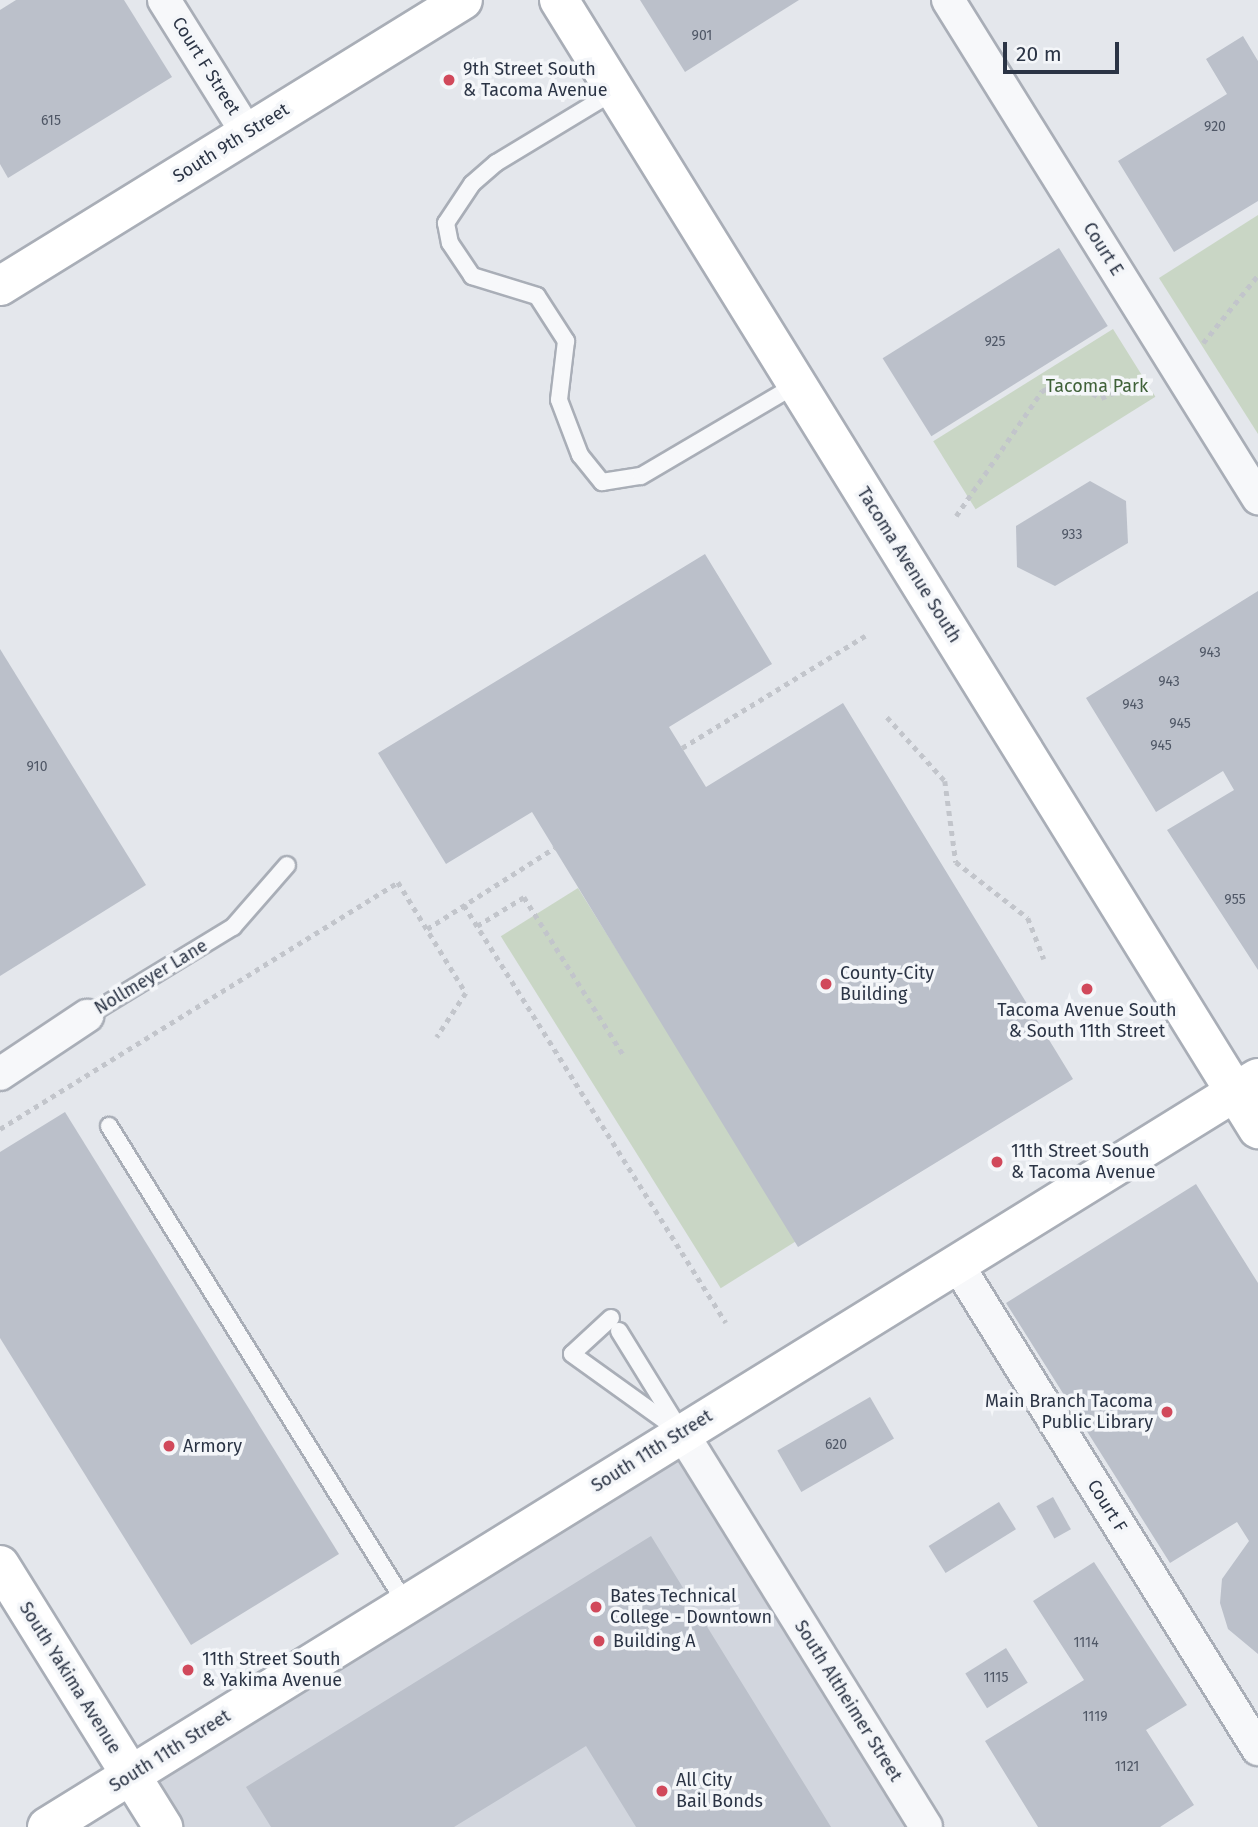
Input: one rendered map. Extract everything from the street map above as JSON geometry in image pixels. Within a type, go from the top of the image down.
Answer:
[{"type":"main road","name":"South 9th Street","points":[[0,286],[463,0]]},
{"type":"main road","name":"Tacoma Avenue South","points":[[559,0],[797,384],[1247,1085],[1258,1129]]},
{"type":"main road","name":"South 11th Street","points":[[47,1827],[1247,1085]]},
{"type":"main road","name":"South Yakima Avenue","points":[[0,1565],[163,1827]]},
{"type":"street","name":"Court F Street","points":[[164,0],[247,133]]},
{"type":"street","name":"Court E","points":[[948,0],[1258,498]]},
{"type":"street","name":"Nollmeyer Lane","points":[[0,1074],[88,1016]]},
{"type":"street","name":"Court F","points":[[957,1264],[1258,1749]]},
{"type":"street","name":"South Altheimer Street","points":[[681,1433],[926,1827]]},
{"type":"lane","points":[[615,92],[496,163],[472,184],[446,223],[450,243],[472,276],[537,296],[566,341],[559,400],[580,455],[602,482],[641,476],[797,384]]},
{"type":"lane","name":"Nollmeyer Lane","points":[[88,1016],[233,927],[287,865]]},
{"type":"lane","points":[[108,1126],[406,1604]]},
{"type":"lane","points":[[615,1324],[681,1433],[572,1354],[615,1324]]},
{"type":"path","points":[[956,516],[1042,391],[1066,380],[1101,398],[1174,362],[1215,336],[1258,275]]},
{"type":"path","points":[[682,748],[864,636]]},
{"type":"path","points":[[887,717],[945,781],[956,862],[1028,918],[1044,958]]},
{"type":"path","points":[[427,929],[554,848]]},
{"type":"path","points":[[0,1129],[398,882],[466,993],[437,1037]]},
{"type":"path","points":[[477,926],[524,897],[623,1054]]},
{"type":"path","points":[[464,905],[726,1323]]},
{"type":"shaded area","name":"Bates Technical College - Downtown","points":[[682,1433],[926,1827],[163,1827],[130,1775]]},
{"type":"green space","points":[[1258,215],[1258,434],[1159,278]]},
{"type":"green space","name":"Tacoma Park","points":[[1113,329],[1155,397],[976,509],[933,441]]},
{"type":"green space","points":[[578,888],[798,1240],[721,1288],[501,936]]},
{"type":"building","points":[[16,0],[124,0],[172,77],[8,178],[0,164],[0,10]]},
{"type":"building","points":[[640,0],[799,0],[685,72]]},
{"type":"building","points":[[1243,36],[1258,61],[1258,201],[1174,252],[1118,161],[1227,94],[1206,59]]},
{"type":"building","points":[[1059,248],[1108,326],[931,436],[883,358]]},
{"type":"building","points":[[1090,481],[1126,501],[1128,543],[1055,586],[1017,567],[1016,526]]},
{"type":"building","name":"County-City Building","points":[[705,554],[772,664],[669,727],[706,787],[843,703],[1073,1079],[798,1247],[532,812],[446,864],[378,753]]},
{"type":"building","points":[[1258,591],[1258,970],[1167,830],[1234,790],[1223,771],[1156,812],[1086,698]]},
{"type":"building","points":[[0,649],[146,885],[0,976]]},
{"type":"building","name":"Armory","points":[[65,1112],[339,1554],[191,1645],[0,1338],[0,1152]]},
{"type":"building","name":"Main Branch Tacoma Public Library","points":[[1196,1184],[1258,1283],[1258,1654],[1228,1629],[1220,1603],[1222,1579],[1249,1541],[1237,1522],[1170,1563],[1006,1303]]},
{"type":"building","points":[[870,1397],[894,1439],[801,1492],[777,1450]]},
{"type":"building","points":[[1053,1497],[1071,1529],[1054,1539],[1036,1506]]},
{"type":"building","points":[[999,1502],[1016,1529],[946,1573],[929,1546]]},
{"type":"building","name":"Building A","points":[[651,1536],[831,1827],[636,1827],[586,1746],[454,1827],[271,1827],[246,1787]]},
{"type":"building","points":[[1094,1562],[1187,1705],[1146,1730],[1194,1805],[1160,1827],[1038,1827],[985,1741],[1084,1680],[1033,1601]]},
{"type":"building","points":[[1006,1648],[1028,1683],[987,1708],[965,1673]]},
{"type":"place","name":"9th Street South & Tacoma Avenue","points":[[449,80]]},
{"type":"place","name":"County-City Building","points":[[826,984]]},
{"type":"place","name":"Tacoma Avenue South & South 11th Street","points":[[1087,989]]},
{"type":"place","name":"11th Street South & Tacoma Avenue","points":[[997,1162]]},
{"type":"place","name":"Main Branch Tacoma Public Library","points":[[1167,1412]]},
{"type":"place","name":"Armory","points":[[169,1446]]},
{"type":"place","name":"Bates Technical College - Downtown","points":[[596,1607]]},
{"type":"place","name":"Building A","points":[[599,1641]]},
{"type":"place","name":"11th Street South & Yakima Avenue","points":[[188,1670]]},
{"type":"place","name":"All City Bail Bonds","points":[[662,1791]]}]
